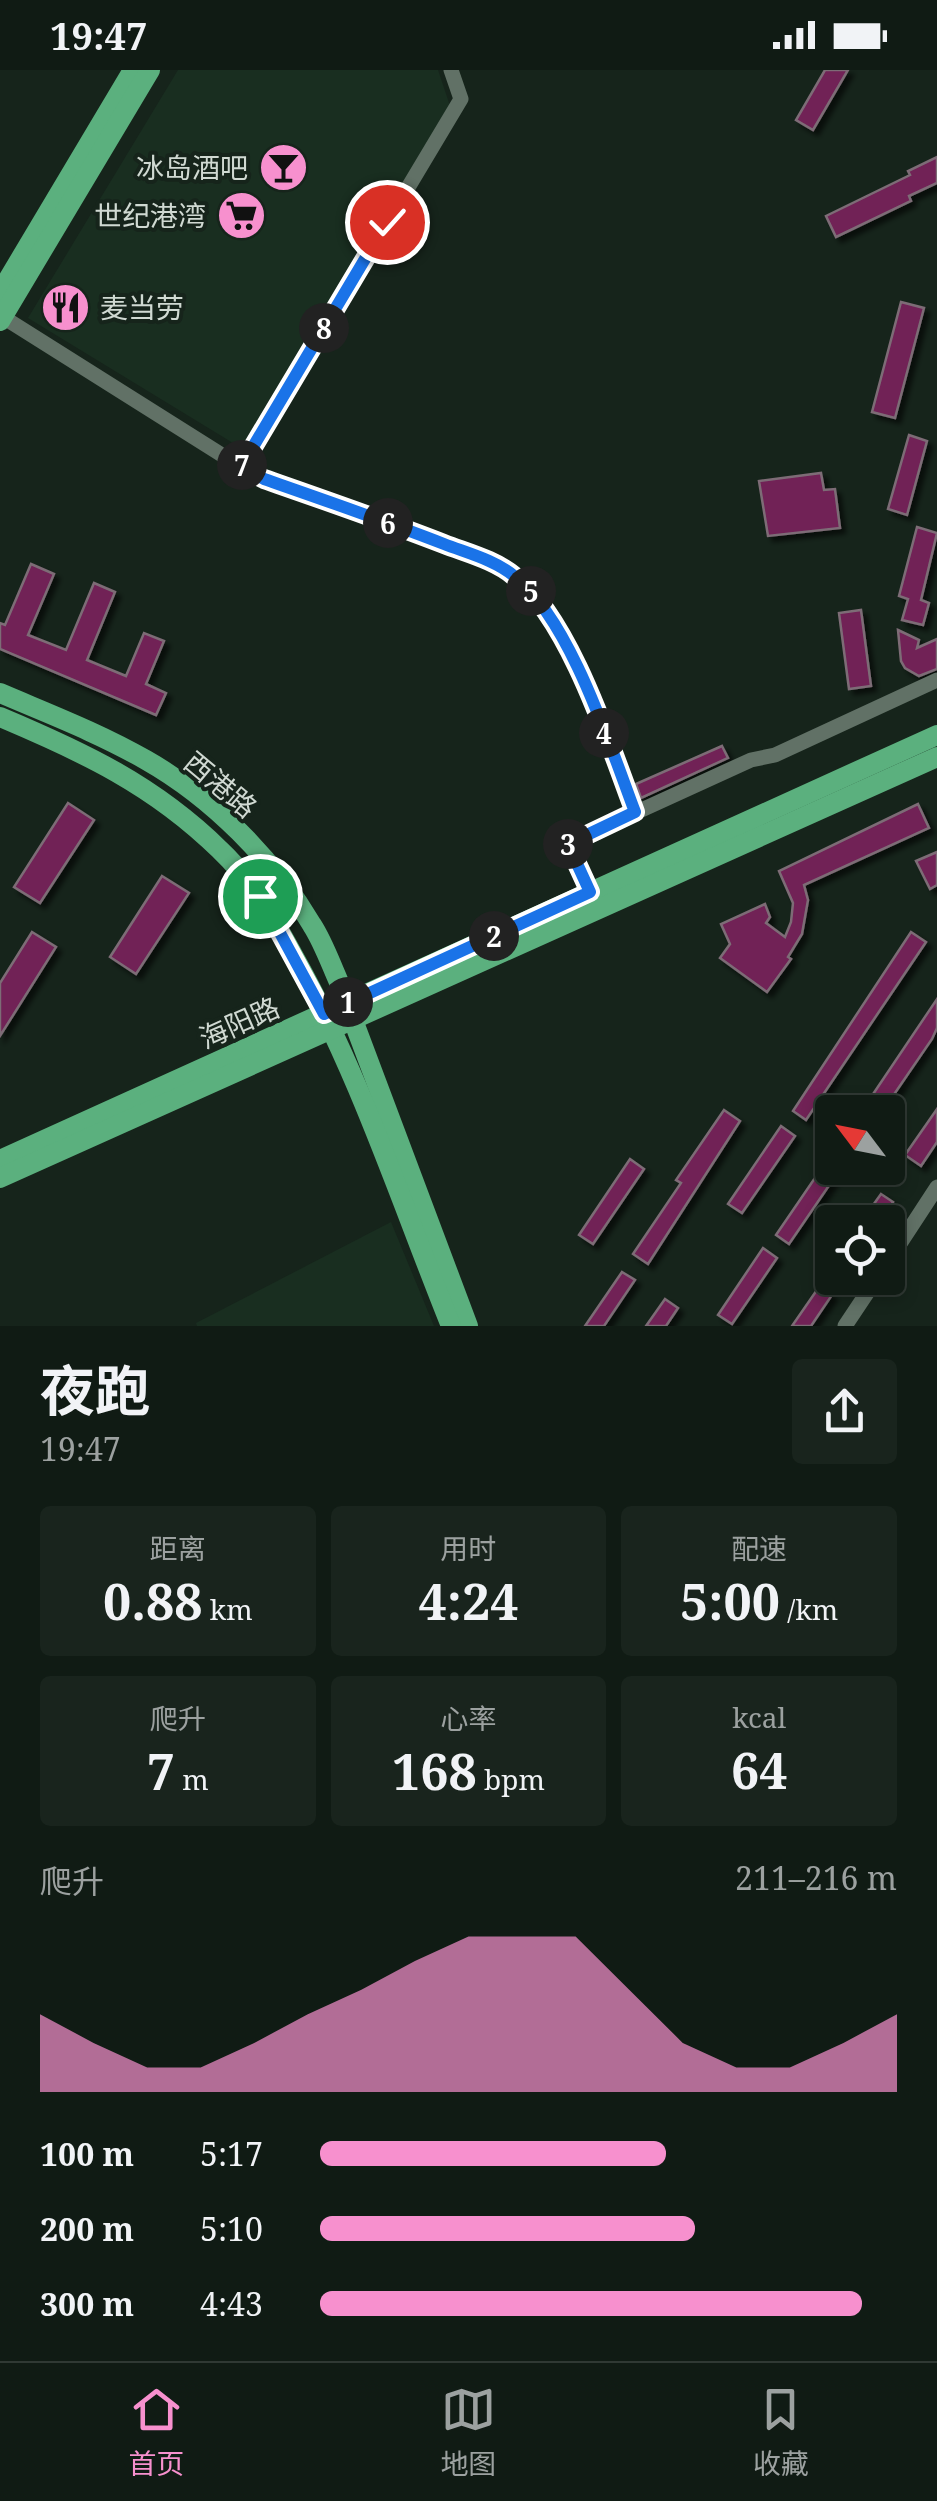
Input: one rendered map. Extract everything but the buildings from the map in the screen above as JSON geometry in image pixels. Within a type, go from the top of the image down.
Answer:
[{"type":"main road","points":[[0,294],[133,70]]},
{"type":"main road","points":[[1,319],[150,70]]},
{"type":"main road","name":"西港路","points":[[0,693],[149,761],[235,828],[274,872],[313,926],[350,1011],[468,1326]]},
{"type":"main road","name":"西港路","points":[[0,717],[88,754],[176,811],[220,850],[260,896],[328,1021],[450,1326]]},
{"type":"main road","name":"海阳路","points":[[350,1011],[590,892],[937,735]]},
{"type":"main road","name":"海阳路","points":[[0,1178],[350,1011],[937,757]]},
{"type":"main road","name":"海阳路","points":[[0,1160],[328,1021]]},
{"type":"street","points":[[241,467],[460,99],[451,70]]},
{"type":"street","points":[[1,319],[264,479],[512,573],[546,613],[583,677],[635,812]]},
{"type":"street","points":[[590,892],[568,844],[751,760],[776,756],[937,680]]},
{"type":"street","points":[[905,1236],[937,1187]]},
{"type":"street","points":[[845,1326],[866,1295]]},
{"type":"shaded area","name":"世纪港湾","points":[[178,70],[438,70],[452,112],[251,454],[28,318]]},
{"type":"shaded area","points":[[391,1222],[434,1326],[197,1326],[196,1323]]},
{"type":"place","name":"冰岛酒吧","points":[[283,167]]},
{"type":"place","name":"世纪港湾","points":[[241,215]]},
{"type":"place","name":"麦当劳","points":[[65,307]]},
{"type":"route","points":[[260,896],[324,1014],[590,892],[568,844],[635,812],[583,677],[546,613],[512,573],[241,467],[387,222]]}]
